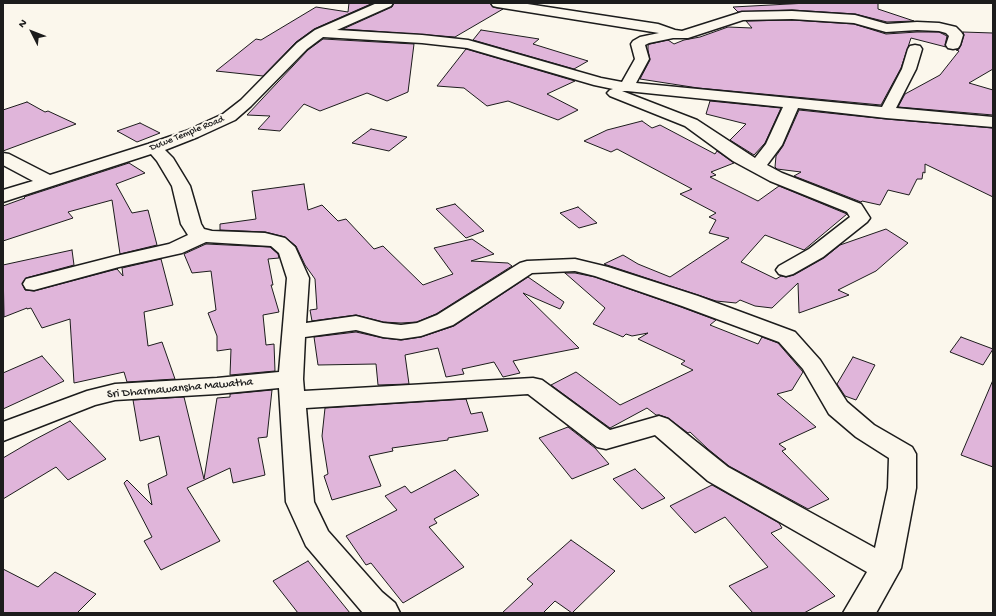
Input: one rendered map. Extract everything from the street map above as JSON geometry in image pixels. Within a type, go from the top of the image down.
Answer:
[{"type":"street","name":"Duwe Temple Road","points":[[3,196],[154,148],[192,134],[229,117],[246,103],[302,46],[320,33],[387,3]]},
{"type":"street","points":[[497,3],[658,28],[673,34],[683,35],[742,16],[792,15],[855,19],[886,28],[917,26],[939,27],[951,30],[956,35],[952,45]]},
{"type":"street","points":[[320,33],[422,39],[468,44],[599,82],[627,87],[886,113],[993,122]]},
{"type":"street","points":[[627,87],[642,59],[638,44],[645,40],[673,34]]},
{"type":"street","points":[[886,113],[908,69],[915,49]]},
{"type":"street","points":[[599,82],[600,87],[691,123],[739,157],[776,177],[854,208],[860,218],[816,253],[786,270]]},
{"type":"street","points":[[757,167],[774,145],[792,104]]},
{"type":"street","points":[[154,148],[164,158],[181,186],[190,224],[196,233],[211,237],[264,239],[278,242],[288,250],[298,278],[292,390],[300,502],[316,538],[371,602],[384,613]]},
{"type":"street","points":[[3,158],[47,181]]},
{"type":"street","points":[[34,284],[116,262],[175,249],[205,235]]},
{"type":"street","points":[[295,331],[356,323],[383,330],[401,332],[421,329],[445,320],[527,267],[575,265],[601,271],[690,301],[787,337],[812,365],[838,408],[865,431],[903,454],[902,488],[886,568],[859,613]]},
{"type":"street","name":"Sri Dharmawansha Mawatha","points":[[3,432],[87,399],[115,392],[148,389],[217,386],[292,390],[533,386],[606,440],[659,426],[718,474],[886,568]]},
{"type":"building","points":[[349,3],[373,3],[314,29],[296,42],[263,76],[216,71],[256,39],[261,40],[316,7],[348,12]]},
{"type":"building","points":[[394,3],[490,3],[493,7],[503,9],[455,37],[343,29],[392,7]]},
{"type":"building","points":[[808,3],[878,3],[878,9],[914,21],[887,22],[855,14],[792,10],[738,12],[733,7]]},
{"type":"building","points":[[792,20],[854,24],[886,34],[939,32],[947,36],[946,47],[911,38],[901,68],[881,105],[698,88],[640,79],[650,60],[648,45],[650,44],[668,40],[674,44],[728,27],[752,28],[746,21]]},
{"type":"building","points":[[481,30],[539,39],[533,44],[588,61],[574,69],[473,40]]},
{"type":"building","points":[[963,32],[993,33],[993,69],[969,83],[993,90],[993,115],[898,107],[905,94],[940,75],[959,51],[956,50],[959,49],[961,45],[964,35]]},
{"type":"building","points":[[323,39],[414,44],[408,92],[387,101],[367,93],[320,111],[304,104],[280,131],[258,129],[270,116],[247,115],[308,50]]},
{"type":"building","points":[[466,49],[575,81],[547,94],[578,110],[558,120],[508,101],[487,106],[464,88],[437,86]]},
{"type":"building","points":[[710,101],[781,108],[765,143],[754,155],[730,140],[746,124],[706,114]]},
{"type":"building","points":[[27,102],[45,112],[48,111],[76,124],[3,151],[3,110]]},
{"type":"building","points":[[799,110],[993,128],[993,197],[925,164],[925,173],[923,172],[922,179],[917,179],[909,195],[888,190],[880,205],[861,202],[794,176],[801,172],[777,169],[775,167],[776,156],[783,146]]},
{"type":"building","points":[[642,121],[652,128],[660,125],[715,154],[717,151],[734,163],[711,172],[716,175],[710,177],[758,201],[779,186],[847,214],[804,250],[765,235],[741,262],[776,279],[781,276],[786,277],[794,275],[824,258],[840,245],[886,229],[908,243],[876,271],[838,290],[849,295],[799,313],[798,283],[772,308],[755,306],[740,300],[736,303],[716,301],[604,264],[623,255],[638,264],[670,277],[729,238],[709,233],[716,220],[709,217],[716,213],[680,194],[692,189],[617,149],[611,152],[584,141],[607,130]]},
{"type":"building","points":[[140,123],[160,133],[137,142],[117,131]]},
{"type":"building","points":[[371,129],[407,137],[389,151],[352,143]]},
{"type":"building","points":[[129,163],[145,173],[116,184],[132,213],[148,210],[157,245],[120,254],[112,200],[68,212],[73,218],[3,241],[3,206],[25,198],[24,197]]},
{"type":"building","points":[[304,184],[308,210],[322,205],[338,221],[346,219],[374,249],[383,246],[423,285],[453,274],[434,248],[472,239],[494,254],[471,261],[508,263],[512,266],[436,314],[417,322],[383,322],[356,315],[312,321],[310,310],[317,309],[315,279],[305,265],[296,246],[285,237],[265,232],[220,230],[220,224],[256,219],[252,191]]},
{"type":"building","points":[[455,204],[484,231],[466,238],[436,209]]},
{"type":"building","points":[[578,207],[597,223],[579,228],[560,213]]},
{"type":"building","points":[[206,244],[270,247],[278,254],[279,258],[268,259],[273,285],[271,285],[279,312],[263,315],[266,345],[274,344],[275,371],[230,375],[231,349],[217,351],[217,336],[208,313],[216,310],[211,271],[192,273],[184,254]]},
{"type":"building","points":[[72,250],[74,265],[26,278],[22,283],[25,290],[34,291],[117,269],[123,276],[122,268],[161,259],[173,305],[144,312],[148,346],[162,342],[175,379],[127,382],[124,372],[74,383],[70,319],[42,328],[31,308],[27,308],[4,317],[3,265]]},
{"type":"building","points":[[565,273],[575,273],[595,277],[681,307],[716,320],[710,325],[758,344],[762,337],[778,343],[803,372],[792,390],[777,394],[816,427],[779,444],[786,449],[782,451],[829,499],[808,509],[729,466],[690,432],[688,433],[668,418],[656,415],[647,408],[610,428],[551,385],[576,372],[620,405],[693,370],[681,364],[685,361],[638,339],[648,333],[632,336],[626,334],[623,337],[593,324],[605,308]]},
{"type":"building","points":[[528,277],[564,302],[560,309],[523,293],[579,348],[513,361],[520,373],[503,377],[494,362],[462,369],[464,374],[446,377],[438,348],[405,355],[409,384],[378,385],[376,364],[318,365],[314,337],[356,332],[401,340],[421,337],[454,326]]},
{"type":"building","points":[[961,337],[993,349],[983,365],[950,352]]},
{"type":"building","points":[[42,356],[64,381],[3,409],[3,373]]},
{"type":"building","points":[[853,357],[875,365],[856,400],[845,396],[837,384]]},
{"type":"building","points":[[993,380],[993,467],[961,455]]},
{"type":"building","points":[[272,390],[267,437],[258,438],[265,475],[233,483],[230,468],[187,488],[220,541],[161,570],[144,541],[152,537],[124,483],[127,480],[152,505],[148,484],[167,475],[159,436],[140,441],[133,400],[184,397],[204,479],[217,398],[230,397],[230,394]]},
{"type":"building","points":[[466,399],[471,414],[482,412],[488,431],[448,438],[448,440],[392,448],[393,451],[369,456],[381,486],[332,500],[324,476],[328,474],[322,436],[325,408]]},
{"type":"building","points":[[70,421],[106,459],[68,480],[56,467],[3,499],[3,458]]},
{"type":"building","points":[[568,427],[595,448],[609,464],[572,479],[539,438]]},
{"type":"building","points":[[635,469],[665,498],[642,509],[613,479]]},
{"type":"building","points":[[455,470],[479,495],[434,519],[437,523],[429,527],[464,567],[403,603],[371,563],[366,565],[346,536],[397,510],[385,496],[405,486],[411,493]]},
{"type":"building","points":[[712,485],[779,523],[782,528],[771,533],[835,596],[804,613],[753,613],[729,586],[768,567],[725,517],[695,533],[670,506]]},
{"type":"building","points":[[571,540],[615,571],[572,613],[555,601],[543,613],[502,613],[533,584],[527,579]]},
{"type":"building","points":[[308,561],[350,613],[298,613],[273,581]]},
{"type":"building","points":[[3,569],[38,587],[55,572],[96,594],[77,613],[3,613]]}]
